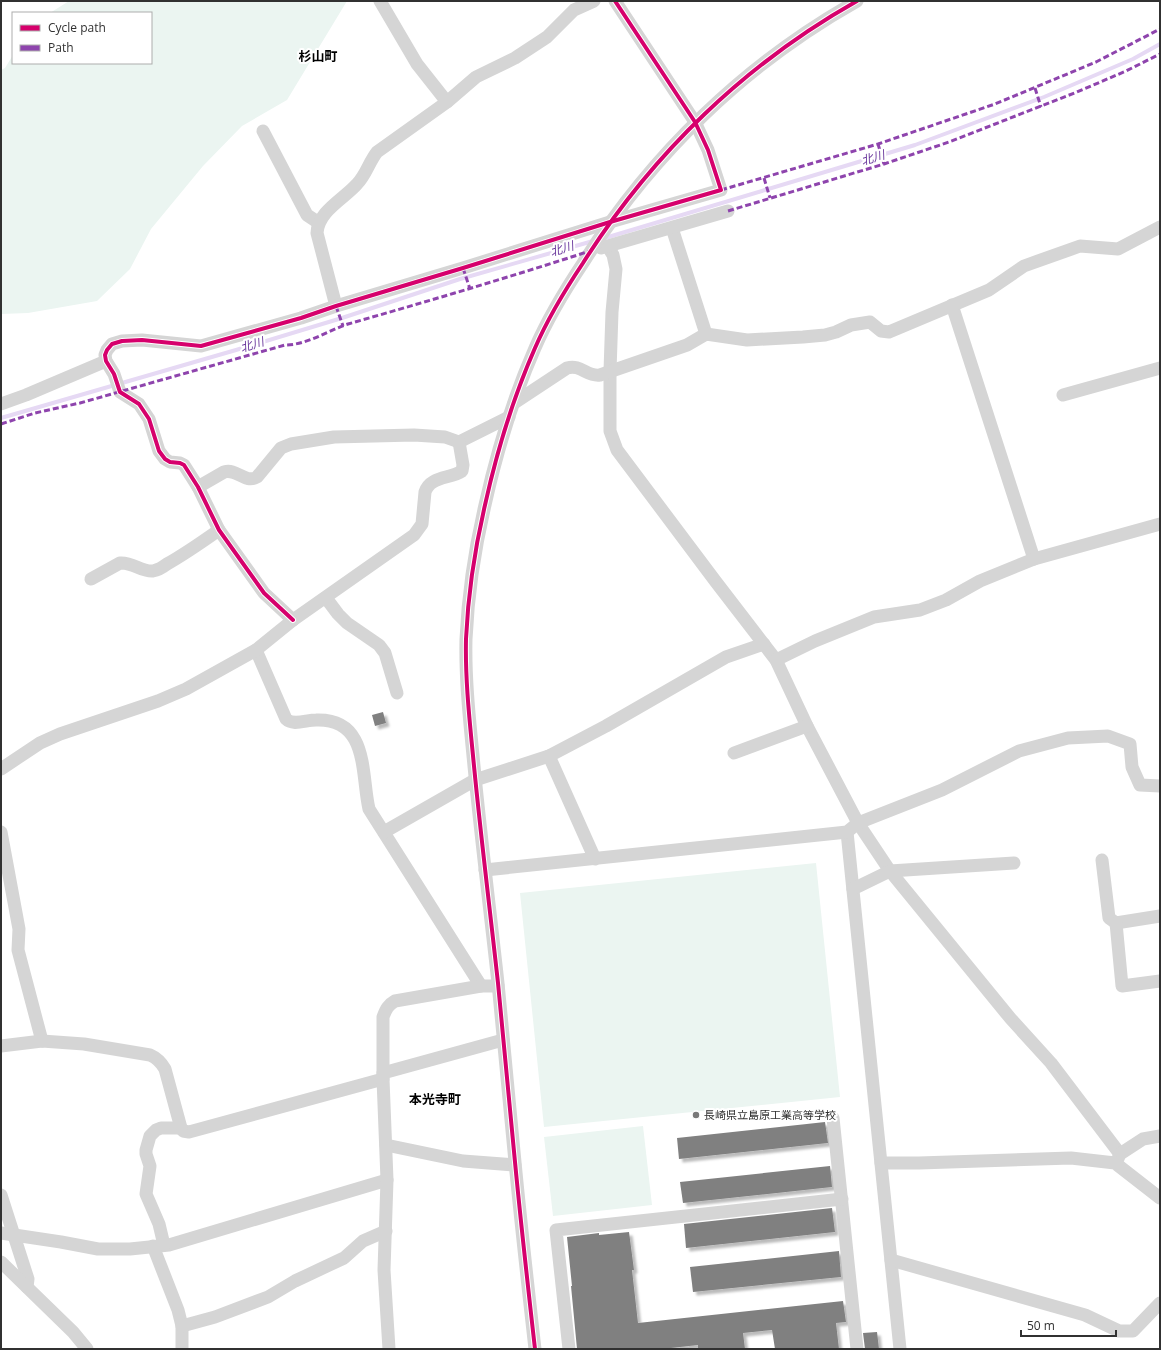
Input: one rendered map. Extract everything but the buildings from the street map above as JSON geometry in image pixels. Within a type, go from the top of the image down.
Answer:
[{"type":"street","points":[[380,1],[416,64],[447,102]]},
{"type":"street","points":[[336,306],[317,233],[319,223],[323,216],[358,183],[377,152],[447,102],[476,77],[515,58],[546,37],[574,10],[594,1]]},
{"type":"street","points":[[293,620],[264,593],[219,530],[198,487],[184,465],[170,462],[165,459],[159,451],[149,418],[139,404],[120,392],[114,374],[106,361],[105,356],[107,350],[112,344],[122,341],[142,340],[201,346],[301,318],[336,306],[721,190],[708,150],[695,122],[615,1]]},
{"type":"street","points":[[535,1349],[468,704],[466,639],[470,589],[477,544],[494,463],[514,403],[536,346],[557,304],[608,225],[659,160],[695,122],[739,82],[772,55],[802,34],[857,1]]},
{"type":"street","points":[[263,131],[308,215],[319,223]]},
{"type":"street","points":[[592,248],[608,247],[728,211]]},
{"type":"street","points":[[514,403],[567,368],[578,368],[597,376],[687,345],[706,334],[747,340],[803,337],[825,335],[851,325],[870,322],[881,330],[889,332],[989,290],[1024,266],[1080,246],[1118,249],[1160,227]]},
{"type":"street","points":[[672,228],[706,334]]},
{"type":"street","points":[[608,247],[613,255],[616,269],[612,312],[610,431],[617,450],[776,660],[807,726],[858,823],[890,871],[1011,1020],[1051,1063],[1118,1159],[1160,1198]]},
{"type":"street","points":[[952,305],[1034,559]]},
{"type":"street","points":[[1,404],[106,361]]},
{"type":"street","points":[[1063,395],[1160,368]]},
{"type":"street","points":[[198,487],[228,471],[235,472],[247,479],[254,479],[282,448],[291,444],[334,437],[414,434],[445,437],[459,442],[509,417]]},
{"type":"street","points":[[1,769],[40,743],[60,734],[158,701],[186,689],[256,650],[293,620],[414,535],[422,524],[426,487],[434,481],[462,471],[463,465],[459,442]]},
{"type":"street","points":[[776,660],[814,641],[874,617],[920,610],[946,600],[980,581],[1034,559],[1160,524]]},
{"type":"street","points":[[91,579],[120,564],[125,563],[132,564],[147,571],[157,570],[185,554],[219,530]]},
{"type":"street","points":[[326,598],[347,623],[379,645],[382,649],[397,693]]},
{"type":"street","points":[[384,832],[476,780],[549,756],[606,726],[726,657],[764,644]]},
{"type":"street","points":[[256,650],[286,719],[291,722],[317,720],[333,722],[345,727],[355,740],[363,759],[369,809],[481,986]]},
{"type":"street","points":[[734,753],[807,726]]},
{"type":"street","points":[[485,870],[847,832],[858,823],[942,790],[1019,751],[1068,738],[1108,736],[1130,744],[1132,767],[1140,785],[1160,786]]},
{"type":"street","points":[[549,756],[595,859]]},
{"type":"street","points":[[847,832],[900,1349]]},
{"type":"street","points":[[2,840],[18,929],[18,950],[42,1041]]},
{"type":"street","points":[[1102,860],[1109,918],[1116,923],[1160,916]]},
{"type":"street","points":[[853,889],[890,871],[1014,863]]},
{"type":"street","points":[[1116,923],[1122,986],[1160,981]]},
{"type":"street","points":[[389,1349],[384,1270],[387,1180],[383,1076],[383,1016],[389,1004],[395,1001],[481,986],[498,986]]},
{"type":"street","points":[[1,1046],[42,1041],[84,1044],[150,1055],[157,1058],[165,1068],[181,1128],[183,1131],[189,1132],[503,1040]]},
{"type":"street","points":[[833,1118],[857,1349]]},
{"type":"street","points":[[181,1128],[161,1128],[156,1130],[150,1136],[146,1150],[150,1166],[146,1194],[159,1224],[158,1246],[182,1326],[182,1349]]},
{"type":"street","points":[[881,1163],[1071,1158],[1118,1159],[1143,1139],[1160,1136]]},
{"type":"street","points":[[386,1145],[463,1161],[515,1165]]},
{"type":"street","points":[[1,1234],[61,1242],[98,1249],[130,1249],[158,1246],[206,1234],[387,1180]]},
{"type":"street","points":[[1,1195],[28,1279],[26,1287]]},
{"type":"street","points":[[569,1349],[556,1230],[842,1199]]},
{"type":"street","points":[[182,1326],[215,1317],[268,1297],[295,1281],[344,1258],[363,1241],[386,1231]]},
{"type":"street","points":[[891,1260],[1085,1315],[1119,1331],[1134,1331],[1160,1303]]},
{"type":"street","points":[[1,1262],[73,1332],[87,1349]]},
{"type":"shaded area","points":[[69,1],[347,1],[287,100],[242,126],[203,166],[151,229],[130,269],[97,301],[28,313],[1,314],[1,70],[5,68],[12,57],[12,64],[152,64],[152,12],[52,12]]},
{"type":"shaded area","points":[[816,863],[840,1097],[544,1127],[520,893]]},
{"type":"shaded area","points":[[643,1126],[652,1205],[553,1216],[544,1137]]},
{"type":"waterway","name":"北川","points":[[605,238],[915,145],[1044,97],[1133,59],[1160,44]]},
{"type":"waterway","name":"北川","points":[[1,418],[236,350],[342,318],[460,279],[593,241]]},
{"type":"marked path","points":[[721,190],[878,144],[995,104],[1096,62],[1160,29]]},
{"type":"marked path","points":[[728,211],[884,164],[949,142],[1077,92],[1126,71],[1160,54]]},
{"type":"marked path","points":[[1035,88],[1041,107]]},
{"type":"marked path","points":[[878,144],[884,164]]},
{"type":"marked path","points":[[764,178],[770,198]]},
{"type":"marked path","points":[[1,424],[35,413],[80,403],[285,345],[301,343],[348,324],[469,289],[590,251]]},
{"type":"marked path","points":[[463,268],[470,289]]},
{"type":"marked path","points":[[336,306],[343,326]]},
{"type":"cycle path","points":[[293,620],[264,593],[219,530],[198,487],[184,465],[170,462],[165,459],[159,451],[149,419],[139,404],[120,392],[114,374],[106,361],[105,355],[107,350],[112,344],[122,341],[142,340],[201,346],[301,318],[610,222],[721,190],[708,150],[695,122],[615,1]]},
{"type":"cycle path","points":[[535,1349],[517,1186],[498,983],[469,718],[466,655],[467,622],[472,571],[481,521],[500,445],[527,367],[540,337],[563,294],[610,223],[639,185],[670,149],[739,83],[777,53],[816,26],[857,1]]},
{"type":"place","name":"長崎県立島原工業高等学校","points":[[696,1115]]},
{"type":"district","name":"杉山町","points":[[318,56]]},
{"type":"district","name":"本光寺町","points":[[435,1099]]}]
